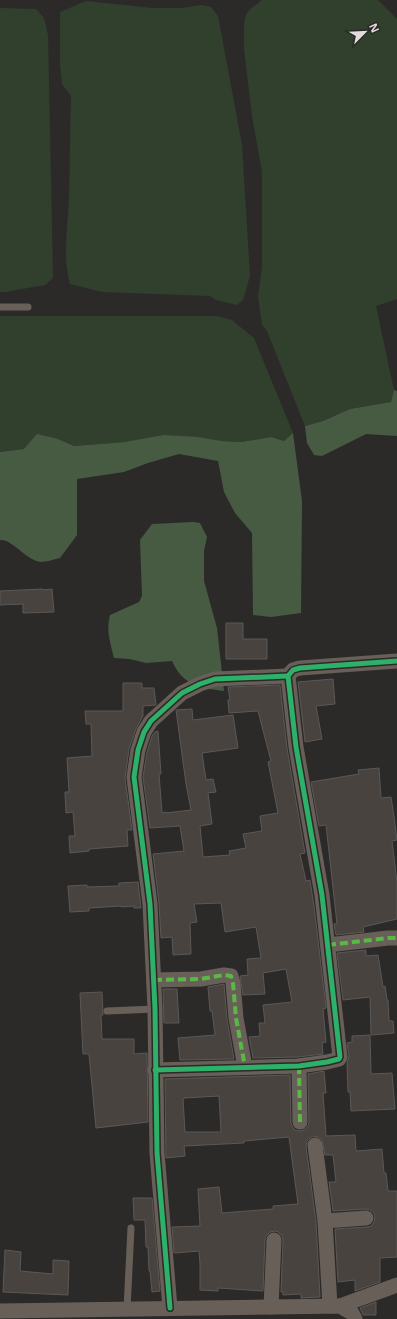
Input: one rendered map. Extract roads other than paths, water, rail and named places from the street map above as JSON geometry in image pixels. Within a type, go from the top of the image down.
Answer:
[{"type":"street","points":[[155,1070],[299,1066],[338,1060],[340,1057],[322,895],[296,747],[288,676],[293,670],[300,668],[397,661]]},
{"type":"street","points":[[170,1308],[157,1153],[155,1009],[150,904],[134,777],[138,750],[144,732],[151,721],[182,693],[200,684],[215,679],[288,676]]},
{"type":"street","points":[[328,945],[397,938]]},
{"type":"street","points":[[154,980],[201,979],[224,974],[231,976],[234,983],[236,1018],[245,1067]]},
{"type":"street","points":[[299,1066],[300,1122]]},
{"type":"street","points":[[315,1145],[326,1221],[335,1306]]},
{"type":"street","points":[[326,1221],[366,1218]]},
{"type":"street","points":[[271,1307],[274,1240]]},
{"type":"street","points":[[0,1311],[335,1306],[397,1285]]},
{"type":"street","points":[[335,1306],[352,1313],[356,1319]]},
{"type":"lane","points":[[0,307],[28,307]]},
{"type":"lane","points":[[107,1011],[155,1009]]},
{"type":"lane","points":[[127,1309],[131,1228]]}]
